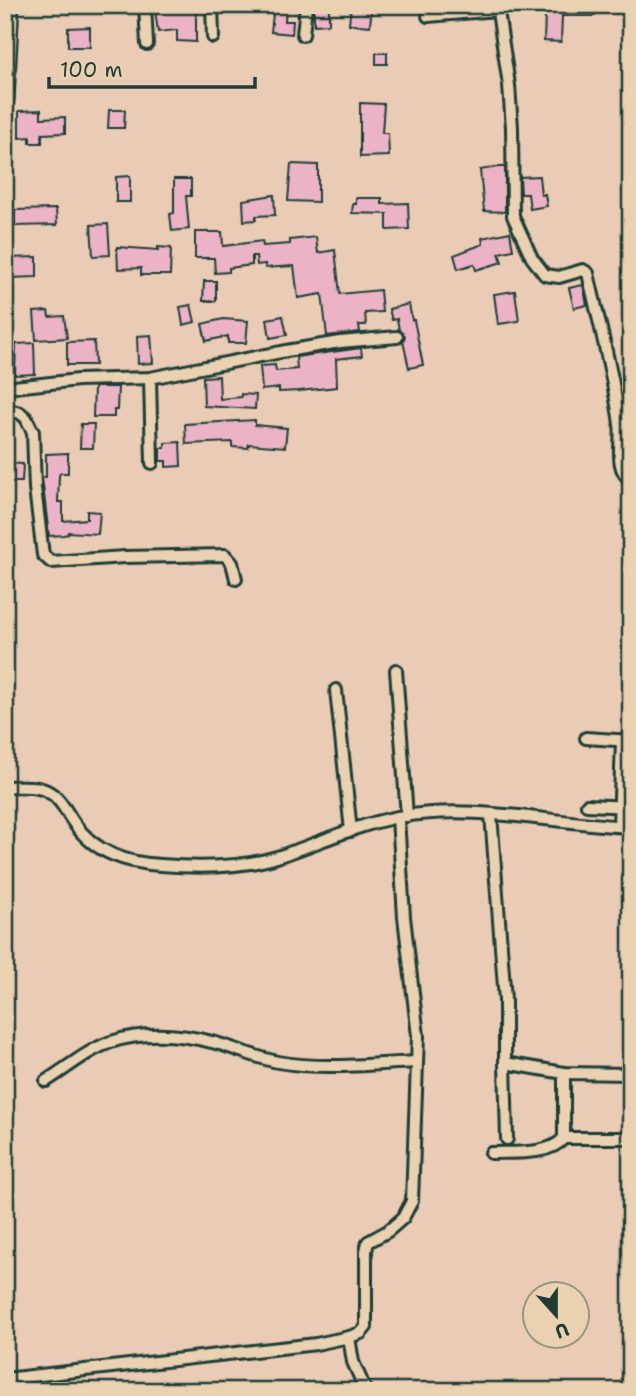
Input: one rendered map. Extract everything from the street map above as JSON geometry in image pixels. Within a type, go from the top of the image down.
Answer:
[{"type":"street","points":[[5,100],[10,5]]},
{"type":"street","points":[[145,5],[147,44]]},
{"type":"street","points":[[212,5],[213,37]]},
{"type":"street","points":[[303,35],[306,5]]},
{"type":"street","points":[[428,16],[497,8],[510,107],[513,216],[532,258],[545,275],[559,277],[583,270],[588,273],[621,427],[620,464],[625,475],[631,480]]},
{"type":"street","points":[[5,388],[78,380],[150,378],[299,349],[397,337]]},
{"type":"street","points":[[150,378],[152,463]]},
{"type":"street","points":[[5,410],[20,413],[26,418],[33,432],[35,488],[43,555],[48,561],[225,555],[232,563],[236,579]]},
{"type":"street","points":[[5,1379],[316,1344],[349,1337],[360,1333],[366,1327],[368,1242],[396,1224],[412,1201],[417,1026],[404,917],[403,817],[396,670]]},
{"type":"street","points":[[336,690],[351,831]]},
{"type":"street","points":[[586,738],[626,741],[625,807],[619,826]]},
{"type":"street","points":[[5,787],[29,787],[48,791],[62,804],[84,836],[104,851],[129,862],[162,866],[250,863],[403,817],[468,812],[631,827]]},
{"type":"street","points":[[587,805],[625,807]]},
{"type":"street","points":[[491,814],[505,1000],[507,1139]]},
{"type":"street","points":[[47,1081],[108,1043],[160,1034],[213,1042],[261,1058],[295,1065],[417,1062]]},
{"type":"street","points":[[505,1063],[564,1073],[631,1074]]},
{"type":"street","points":[[491,1153],[544,1150],[558,1145],[564,1138],[564,1073]]},
{"type":"street","points":[[564,1138],[631,1138]]},
{"type":"street","points":[[349,1337],[353,1362],[366,1391]]},
{"type":"building","points":[[176,5],[196,5],[196,42],[177,41],[177,30],[158,32],[155,10],[176,8]]},
{"type":"building","points":[[274,5],[286,5],[285,21],[293,21],[292,34],[271,32]]},
{"type":"building","points":[[314,5],[329,5],[329,24],[314,25]]},
{"type":"building","points":[[351,5],[372,5],[370,26],[349,24]]},
{"type":"building","points":[[537,5],[595,5],[595,16],[562,16],[561,42],[544,41],[545,15],[537,15]]},
{"type":"building","points":[[90,27],[90,47],[68,47],[68,28]]},
{"type":"building","points":[[376,53],[387,53],[387,64],[376,64]]},
{"type":"building","points":[[360,103],[384,104],[382,133],[388,133],[389,156],[360,157]]},
{"type":"building","points":[[41,110],[41,118],[65,117],[65,133],[42,134],[42,143],[30,143],[30,137],[19,138],[19,111]]},
{"type":"building","points":[[109,110],[125,110],[124,128],[108,128]]},
{"type":"building","points":[[291,164],[318,165],[318,202],[288,201]]},
{"type":"building","points":[[505,167],[505,212],[484,211],[480,170]]},
{"type":"building","points":[[130,176],[130,202],[116,202],[116,177]]},
{"type":"building","points":[[539,176],[541,195],[545,194],[547,206],[530,209],[528,194],[521,194],[520,177]]},
{"type":"building","points":[[174,179],[191,179],[191,196],[186,196],[189,229],[172,231],[170,214],[174,213]]},
{"type":"building","points":[[274,195],[275,215],[256,216],[256,220],[244,221],[243,200]]},
{"type":"building","points":[[356,198],[382,198],[382,204],[408,203],[409,229],[387,230],[387,214],[352,213]]},
{"type":"building","points":[[56,209],[57,225],[15,226],[15,210]]},
{"type":"building","points":[[108,224],[110,255],[93,256],[91,225]]},
{"type":"building","points":[[195,232],[222,232],[223,246],[262,241],[263,246],[290,244],[290,240],[316,237],[318,253],[335,250],[340,294],[380,290],[382,312],[365,313],[366,325],[359,325],[360,332],[327,336],[322,294],[298,298],[294,266],[265,268],[265,264],[257,265],[256,256],[252,256],[252,265],[215,273],[214,258],[195,258]]},
{"type":"building","points":[[510,232],[513,250],[499,253],[502,262],[476,270],[474,264],[458,269],[454,255],[483,244],[482,238]]},
{"type":"building","points":[[117,247],[158,250],[158,247],[171,248],[170,275],[141,275],[141,268],[118,269]]},
{"type":"building","points":[[37,257],[37,277],[8,278],[8,258]]},
{"type":"building","points":[[204,281],[216,281],[216,301],[203,301]]},
{"type":"building","points":[[583,285],[587,305],[574,308],[569,288]]},
{"type":"building","points":[[515,291],[519,321],[498,324],[494,294]]},
{"type":"building","points":[[409,304],[423,365],[409,368],[403,341],[405,336],[399,330],[397,319],[392,320],[389,309]]},
{"type":"building","points":[[191,305],[195,322],[183,325],[180,307]]},
{"type":"building","points":[[48,311],[49,317],[64,316],[67,338],[36,340],[34,312]]},
{"type":"building","points":[[283,316],[287,335],[270,338],[267,319]]},
{"type":"building","points":[[223,319],[248,321],[246,343],[228,343],[228,336],[206,341],[202,324]]},
{"type":"building","points":[[151,335],[153,363],[138,364],[137,336]]},
{"type":"building","points":[[94,341],[95,365],[67,365],[67,342]]},
{"type":"building","points":[[34,343],[35,374],[15,375],[16,344]]},
{"type":"building","points":[[361,348],[362,356],[336,359],[337,387],[279,392],[279,388],[262,390],[260,366],[275,365],[276,371],[297,369],[296,357]]},
{"type":"building","points":[[219,376],[220,399],[241,397],[241,394],[256,395],[255,409],[204,406],[203,377]]},
{"type":"building","points":[[94,387],[118,387],[114,417],[93,417]]},
{"type":"building","points":[[255,420],[255,425],[287,428],[285,447],[249,444],[248,448],[232,447],[232,442],[186,444],[185,424]]},
{"type":"building","points":[[81,424],[94,424],[93,448],[80,448]]},
{"type":"building","points":[[180,442],[181,466],[166,467],[166,461],[160,461],[160,448],[165,448],[165,443]]},
{"type":"building","points":[[68,453],[68,473],[60,473],[59,476],[58,502],[63,502],[63,521],[87,519],[87,511],[100,512],[98,534],[68,532],[64,535],[49,536],[42,477],[46,477],[46,454]]},
{"type":"building","points":[[5,463],[23,464],[22,482],[6,482]]}]
